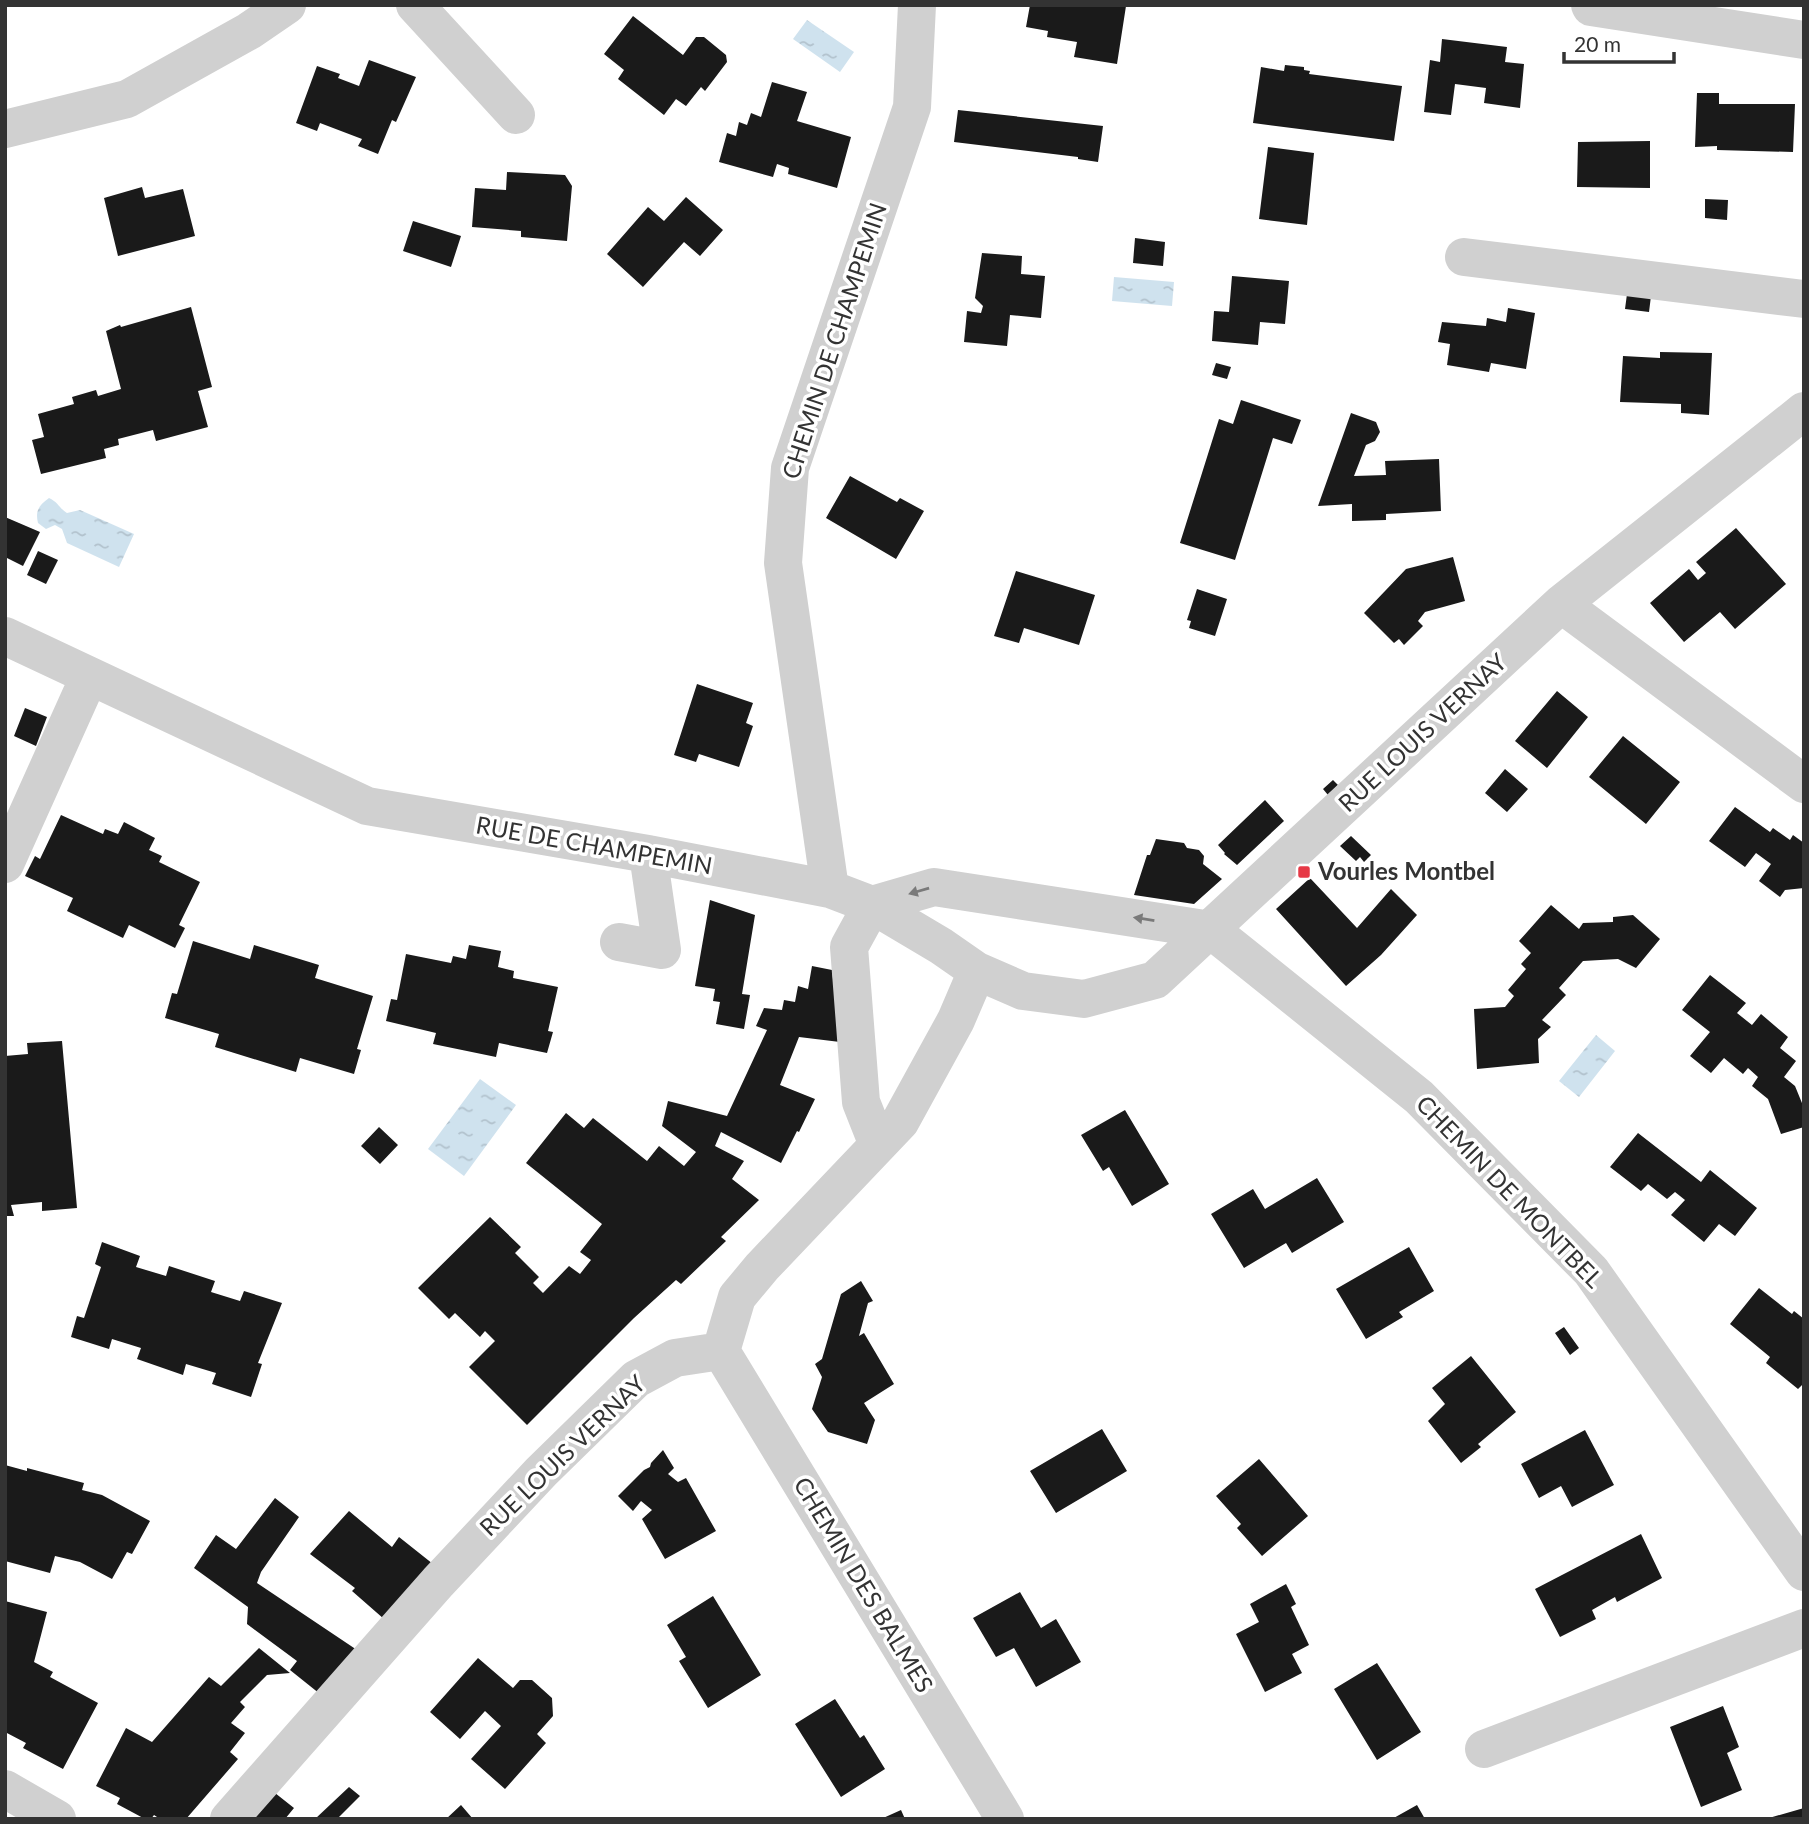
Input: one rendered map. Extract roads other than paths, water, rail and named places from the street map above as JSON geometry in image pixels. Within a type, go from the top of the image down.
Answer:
[{"type":"street","points":[[5,129],[127,99],[249,31],[287,5]]},
{"type":"street","points":[[415,5],[516,115]]},
{"type":"street","name":"CHEMIN DE CHAMPEMIN","points":[[830,889],[783,563],[790,468],[912,107],[916,5]]},
{"type":"street","points":[[1590,5],[1804,40]]},
{"type":"street","points":[[1464,257],[1804,299]]},
{"type":"street","name":"RUE LOUIS VERNAY","points":[[977,971],[1023,991],[1084,999],[1155,981],[1561,604],[1804,411]]},
{"type":"street","points":[[1561,604],[1804,784]]},
{"type":"street","name":"RUE DE CHAMPEMIN","points":[[5,636],[367,806],[648,854],[830,889],[872,905],[977,971]]},
{"type":"street","points":[[5,864],[89,677]]},
{"type":"street","points":[[619,942],[662,950],[648,854]]},
{"type":"street","points":[[878,1145],[862,1102],[849,947],[872,905],[934,887],[1211,930]]},
{"type":"street","name":"CHEMIN DE MONTBEL","points":[[1211,930],[1419,1097],[1591,1270],[1793,1533],[1804,1572]]},
{"type":"street","points":[[721,1351],[737,1297],[762,1267],[900,1122],[956,1020],[977,971]]},
{"type":"street","name":"RUE LOUIS VERNAY","points":[[229,1819],[438,1582],[541,1472],[636,1379],[676,1358],[721,1351]]},
{"type":"street","name":"CHEMIN DES BALMES","points":[[721,1351],[1005,1819]]},
{"type":"street","points":[[1484,1749],[1804,1628]]},
{"type":"street","points":[[5,1789],[57,1819]]},
{"type":"water","points":[[807,20],[854,52],[840,72],[793,39]]},
{"type":"water","points":[[1114,277],[1174,282],[1172,306],[1112,301]]},
{"type":"water","points":[[49,498],[67,513],[80,510],[134,534],[119,567],[67,543],[62,529],[55,525],[46,529],[38,523],[39,509]]},
{"type":"water","points":[[1596,1035],[1615,1051],[1579,1097],[1559,1081]]},
{"type":"water","points":[[480,1079],[516,1105],[464,1176],[428,1149]]},
{"type":"place","name":"Vourles Montbel","points":[[1304,872]]}]
